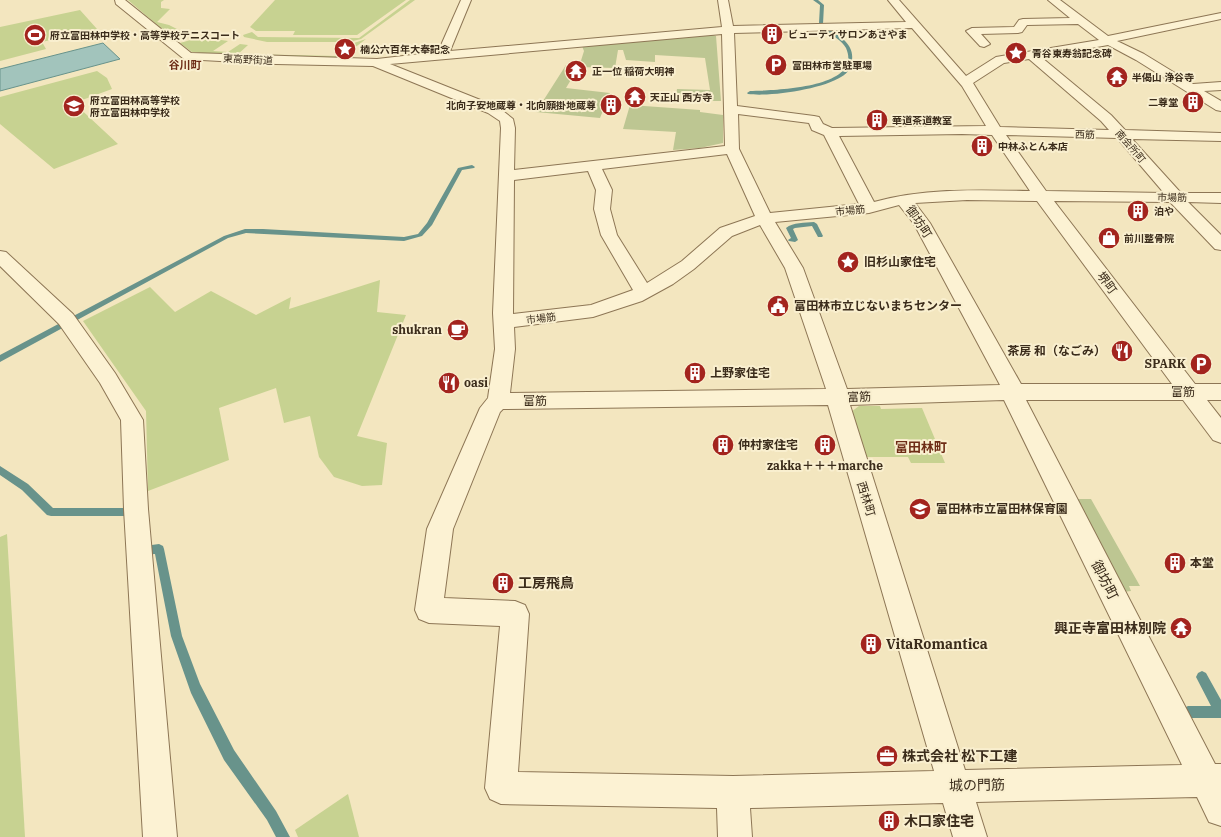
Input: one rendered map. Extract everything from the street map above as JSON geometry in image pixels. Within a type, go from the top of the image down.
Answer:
[{"type":"street","name":"東高野街道","points":[[120,0],[120,2],[188,56],[375,62],[396,69],[493,110],[506,119],[508,128],[506,176]]},
{"type":"street","points":[[442,56],[466,0]]},
{"type":"street","points":[[498,401],[505,349],[503,313],[506,176],[732,149],[728,30],[723,0]]},
{"type":"street","name":"堺町","points":[[893,0],[913,25],[965,82],[996,131],[1043,196],[1221,434]]},
{"type":"street","points":[[1053,0],[1108,41],[1140,57],[1221,107]]},
{"type":"street","points":[[965,82],[1000,60],[1108,41],[1115,37],[1221,16]]},
{"type":"street","points":[[958,31],[1018,30],[1023,22],[1081,21]]},
{"type":"street","points":[[375,62],[728,30],[913,25]]},
{"type":"street","points":[[972,31],[984,44]]},
{"type":"street","name":"南会所町","points":[[1032,55],[1106,118],[1175,197],[1221,245]]},
{"type":"street","points":[[1191,88],[1221,86]]},
{"type":"street","points":[[731,108],[814,120],[817,126],[830,132],[869,208]]},
{"type":"street","name":"西筋","points":[[830,132],[954,130],[1221,137]]},
{"type":"street","name":"西林町","points":[[732,149],[764,218],[794,268],[839,397],[838,409],[956,786],[970,837]]},
{"type":"street","points":[[593,165],[604,190],[602,209],[608,235],[643,292]]},
{"type":"street","name":"市場筋","points":[[504,322],[593,311],[643,292],[667,280],[688,266],[726,232],[764,218],[869,208],[903,199],[967,195],[1221,198]]},
{"type":"street","name":"御坊町","points":[[903,199],[922,223],[1013,392],[1213,780],[1221,810]]},
{"type":"street","points":[[0,256],[69,324],[108,378],[132,420],[138,551],[160,837]]},
{"type":"street","name":"富筋","points":[[498,401],[839,397],[1013,392],[1221,392]]},
{"type":"street","name":"城の門筋","points":[[498,401],[491,408],[440,529],[430,610],[514,614],[501,788],[733,792],[1213,780]]},
{"type":"street","points":[[733,792],[735,837]]},
{"type":"green space","points":[[128,0],[164,0],[161,2],[161,8],[170,9],[157,22],[169,25],[183,32],[170,36]]},
{"type":"green space","points":[[275,0],[406,0],[357,35],[293,35],[295,31],[256,31],[250,27]]},
{"type":"green space","points":[[410,0],[415,0],[361,39],[349,42],[267,42],[244,37],[243,35],[252,32],[258,37],[359,38]]},
{"type":"green space","name":"府立富田林中学校・高等学校テニスコート","points":[[80,10],[97,29],[42,42],[46,49],[0,61],[0,27]]},
{"type":"green space","points":[[709,34],[716,36],[721,101],[675,101],[677,89],[710,90],[705,58],[655,55],[655,62],[626,60],[623,50],[618,50],[615,68],[579,67],[584,51],[582,46]]},
{"type":"green space","points":[[201,37],[228,41],[213,51],[228,52],[240,44],[248,45],[236,56],[192,52],[180,43]]},
{"type":"green space","points":[[366,39],[341,58],[241,56],[243,54],[337,56],[348,45]]},
{"type":"green space","points":[[566,65],[574,66],[566,77],[572,78],[566,88],[610,93],[600,118],[536,112]]},
{"type":"green space","points":[[97,71],[107,78],[112,89],[74,103],[118,144],[54,169],[0,124],[0,97]]},
{"type":"green space","points":[[630,105],[700,110],[700,112],[723,115],[723,143],[700,148],[673,150],[676,132],[623,129]]},
{"type":"green space","points":[[380,280],[377,312],[406,315],[357,436],[387,443],[382,485],[362,486],[334,477],[319,457],[310,416],[284,423],[276,388],[219,408],[229,460],[148,491],[146,411],[83,321],[150,287],[175,312],[211,291],[256,315],[291,297],[289,309]]},
{"type":"green space","points":[[859,406],[880,406],[881,409],[922,408],[945,463],[911,463],[908,457],[866,457],[851,412]]},
{"type":"green space","points":[[1074,499],[1091,499],[1140,586],[1129,586],[1131,591],[1123,592]]},
{"type":"green space","points":[[7,534],[25,837],[0,837],[0,537]]},
{"type":"green space","points":[[348,794],[359,837],[298,837],[295,830]]},
{"type":"water","points":[[103,43],[120,59],[0,91],[0,69]]},
{"type":"waterway","points":[[815,0],[822,5],[821,23]]},
{"type":"waterway","points":[[750,93],[776,92],[811,87],[841,76],[849,67],[850,55],[848,47],[829,30]]},
{"type":"waterway","points":[[0,359],[226,237],[245,231],[404,239],[420,235],[430,224],[460,169],[472,167]]},
{"type":"waterway","points":[[791,240],[795,240],[789,228],[793,226],[814,224],[820,236]]},
{"type":"waterway","points":[[0,470],[25,487],[51,512],[128,512],[129,519]]},
{"type":"waterway","points":[[141,550],[159,549],[176,636],[195,689],[211,723],[229,755],[265,806],[283,837]]},
{"type":"waterway","points":[[1188,712],[1221,712],[1202,677]]},
{"type":"place","name":"ビューティサロンあさやま","points":[[772,34]]},
{"type":"place","name":"府立富田林中学校・高等学校テニスコート","points":[[35,35]]},
{"type":"place","name":"楠公六百年大奉記念","points":[[345,49]]},
{"type":"place","name":"青谷東寿翁記念碑","points":[[1016,53]]},
{"type":"place","name":"富田林市営駐車場","points":[[776,65]]},
{"type":"place","name":"正一位 稲荷大明神","points":[[576,71]]},
{"type":"place","name":"半偈山 浄谷寺","points":[[1117,77]]},
{"type":"place","name":"天正山 西方寺","points":[[635,97]]},
{"type":"place","name":"二尊堂","points":[[1193,102]]},
{"type":"place","name":"北向子安地蔵尊・北向願掛地蔵尊","points":[[611,105]]},
{"type":"place","name":"府立富田林高等学校 府立富田林中学校","points":[[74,106]]},
{"type":"place","name":"華道茶道教室","points":[[877,120]]},
{"type":"place","name":"中林ふとん本店","points":[[982,146]]},
{"type":"place","name":"泊や","points":[[1138,211]]},
{"type":"place","name":"前川整骨院","points":[[1109,238]]},
{"type":"place","name":"旧杉山家住宅","points":[[848,262]]},
{"type":"place","name":"富田林市立じないまちセンター","points":[[778,306]]},
{"type":"place","name":"shukran","points":[[458,330]]},
{"type":"place","name":"茶房 和（なごみ）","points":[[1122,351]]},
{"type":"place","name":"SPARK","points":[[1201,364]]},
{"type":"place","name":"上野家住宅","points":[[695,373]]},
{"type":"place","name":"oasi","points":[[449,383]]},
{"type":"place","name":"仲村家住宅","points":[[723,445]]},
{"type":"place","name":"zakka＋＋＋marche","points":[[825,445]]},
{"type":"place","name":"富田林市立富田林保育園","points":[[920,509]]},
{"type":"place","name":"本堂","points":[[1175,563]]},
{"type":"place","name":"工房飛鳥","points":[[503,583]]},
{"type":"place","name":"興正寺富田林別院","points":[[1181,628]]},
{"type":"place","name":"VitaRomantica","points":[[871,644]]},
{"type":"place","name":"株式会社 松下工建","points":[[887,756]]},
{"type":"place","name":"木口家住宅","points":[[889,821]]},
{"type":"district","name":"谷川町","points":[[185,65]]},
{"type":"district","name":"富田林町","points":[[921,447]]}]
